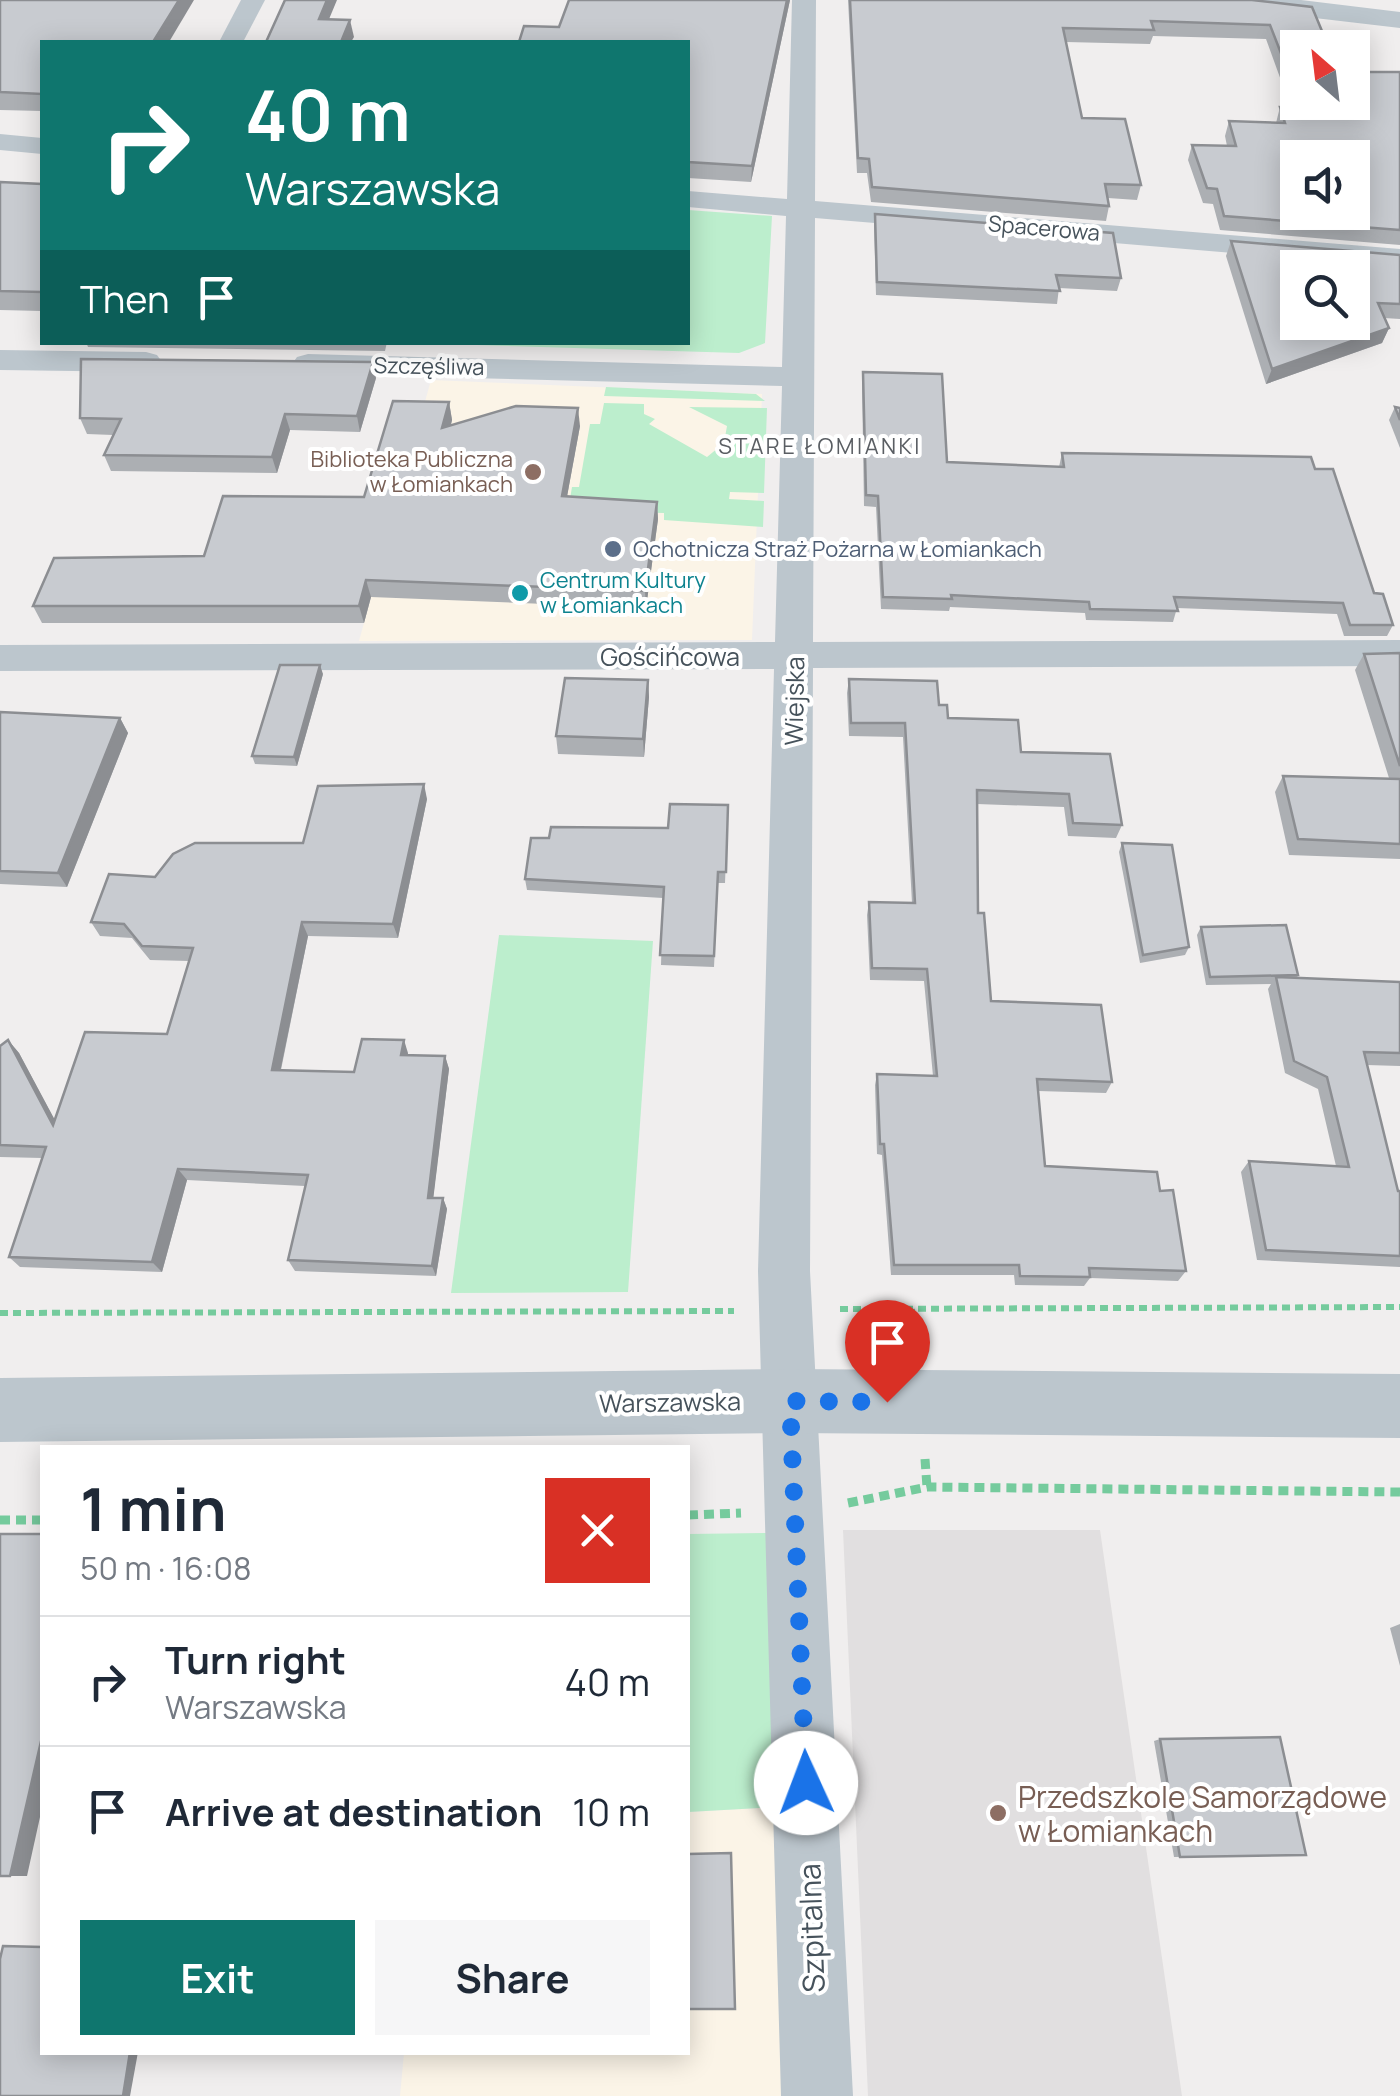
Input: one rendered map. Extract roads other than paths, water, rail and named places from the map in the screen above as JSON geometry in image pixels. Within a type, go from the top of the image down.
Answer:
[{"type":"street","points":[[233,40],[252,0]]},
{"type":"street","name":"Wiejska","points":[[790,1401],[784,1272],[804,0]]},
{"type":"street","points":[[1230,0],[1400,20]]},
{"type":"street","points":[[0,142],[40,146]]},
{"type":"street","name":"Spacerowa","points":[[690,199],[1400,258]]},
{"type":"street","points":[[0,360],[170,362]]},
{"type":"street","name":"Szczęśliwa","points":[[269,364],[797,377]]},
{"type":"street","name":"Gościńcowa","points":[[0,658],[1400,653]]},
{"type":"street","name":"Warszawska","points":[[0,1410],[790,1401],[1400,1406]]},
{"type":"street","name":"Szpitalna","points":[[790,1401],[817,2096]]},
{"type":"place","name":"Biblioteka Publiczna w Łomiankach","points":[[533,472]]},
{"type":"place","name":"Ochotnicza Straż Pożarna w Łomiankach","points":[[613,549]]},
{"type":"place","name":"Centrum Kultury w Łomiankach","points":[[520,593]]},
{"type":"place","name":"Przedszkole Samorządowe w Łomiankach","points":[[998,1813]]},
{"type":"district","name":"STARE ŁOMIANKI","points":[[820,446]]}]
